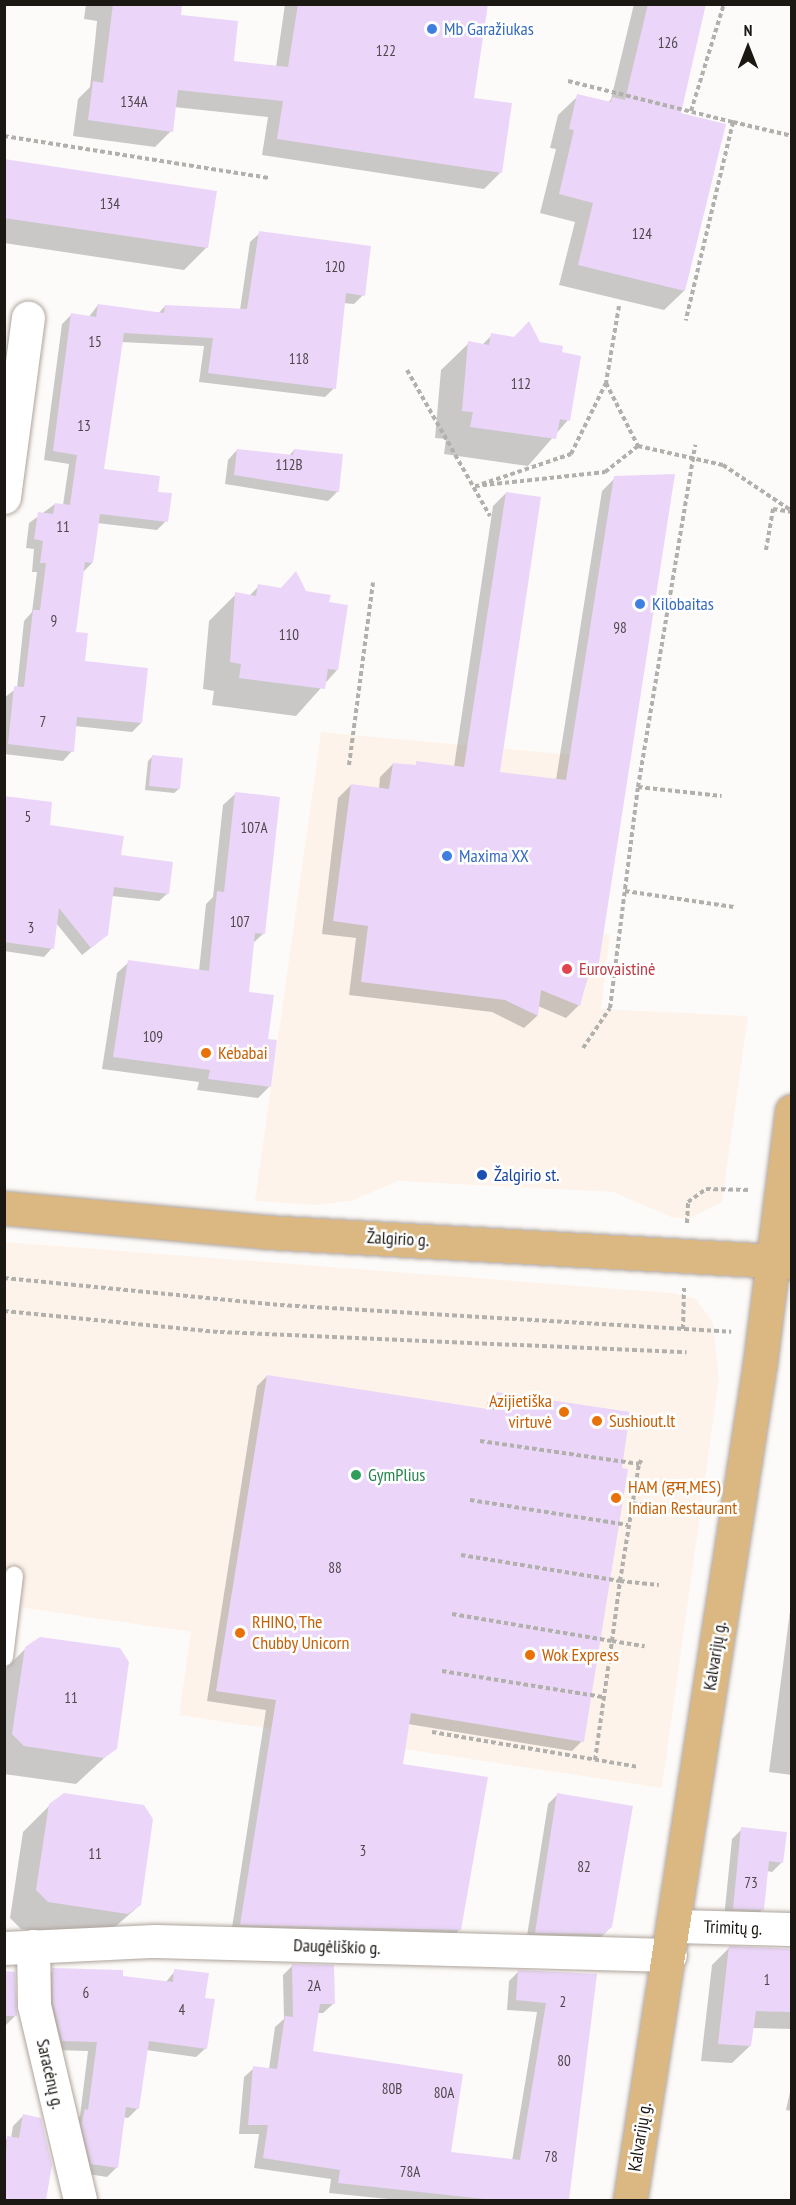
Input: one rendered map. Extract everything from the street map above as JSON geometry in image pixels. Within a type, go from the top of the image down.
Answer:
[{"type":"main road","name":"Kalvarijų g.","points":[[630,2200],[783,1261],[782,1193],[792,1111]]},
{"type":"main road","name":"Žalgirio g.","points":[[4,1208],[266,1232],[783,1261]]},
{"type":"street","points":[[4,497],[28,318]]},
{"type":"street","name":"Trimitų g.","points":[[672,1941],[792,1929]]},
{"type":"street","name":"Daugėliškio g.","points":[[19,1947],[155,1941],[672,1941]]},
{"type":"street","name":"Saracėnų g.","points":[[19,1947],[80,2200]]},
{"type":"lane","points":[[4,1657],[14,1576]]},
{"type":"path","points":[[691,111],[724,4]]},
{"type":"path","points":[[568,81],[792,136]]},
{"type":"path","points":[[686,320],[733,122]]},
{"type":"path","points":[[4,136],[269,178]]},
{"type":"path","points":[[475,486],[571,454],[606,383],[619,306]]},
{"type":"path","points":[[407,370],[490,516]]},
{"type":"path","points":[[606,383],[638,446],[723,465],[792,512]]},
{"type":"path","points":[[583,1048],[610,1008],[638,787],[694,445]]},
{"type":"path","points":[[475,486],[605,472],[638,446]]},
{"type":"path","points":[[766,550],[773,509],[792,512]]},
{"type":"path","points":[[349,765],[373,583]]},
{"type":"path","points":[[638,787],[722,796]]},
{"type":"path","points":[[625,891],[734,907]]},
{"type":"path","points":[[4,1278],[280,1305],[683,1329],[688,1202],[706,1189],[782,1193]]},
{"type":"path","points":[[4,1311],[220,1332],[687,1352]]},
{"type":"path","points":[[480,1441],[640,1462],[628,1525],[595,1760]]},
{"type":"path","points":[[470,1500],[628,1525]]},
{"type":"path","points":[[632,1503],[677,1512]]},
{"type":"path","points":[[461,1555],[620,1581],[659,1585]]},
{"type":"path","points":[[452,1614],[645,1646]]},
{"type":"path","points":[[442,1671],[603,1697]]},
{"type":"path","points":[[432,1732],[638,1767]]},
{"type":"shaded area","points":[[321,732],[574,755],[545,925],[610,935],[601,1009],[748,1016],[722,1202],[688,1219],[671,1217],[613,1192],[398,1181],[351,1201],[315,1205],[255,1201]]},
{"type":"shaded area","points":[[5,1242],[672,1293],[696,1299],[713,1323],[719,1379],[662,1788],[179,1715],[191,1632],[5,1605]]},
{"type":"building","points":[[113,4],[182,4],[181,15],[238,21],[234,61],[288,67],[298,4],[488,4],[474,98],[512,103],[502,173],[277,139],[283,101],[178,90],[173,132],[88,120],[93,81],[103,83]]},
{"type":"building","points":[[648,4],[706,4],[681,113],[726,124],[685,291],[578,265],[593,203],[559,194],[574,130],[569,129],[577,94],[611,102],[612,97],[625,100]]},
{"type":"building","points":[[4,159],[217,191],[208,248],[4,218]]},
{"type":"building","points":[[259,231],[371,246],[365,296],[346,293],[336,389],[208,373],[213,338],[124,333],[104,469],[160,476],[158,492],[172,493],[168,522],[100,514],[93,563],[85,562],[76,632],[88,633],[85,661],[148,668],[142,723],[77,717],[74,752],[8,744],[14,686],[24,687],[33,610],[40,610],[46,563],[40,563],[43,541],[34,539],[38,512],[53,514],[55,503],[70,505],[77,455],[53,451],[71,313],[96,317],[98,304],[164,313],[165,305],[247,309]]},
{"type":"building","points":[[529,321],[540,342],[563,346],[562,352],[581,356],[570,421],[560,419],[556,439],[470,427],[473,412],[462,411],[468,341],[489,345],[491,333],[514,337]]},
{"type":"building","points":[[237,449],[293,455],[294,449],[343,454],[339,492],[234,475]]},
{"type":"building","points":[[675,474],[598,969],[590,968],[580,1006],[541,990],[538,1016],[505,1000],[361,982],[368,926],[333,921],[351,784],[389,789],[393,763],[416,765],[416,761],[464,767],[506,492],[541,497],[500,772],[566,780],[614,476]]},
{"type":"building","points":[[296,571],[306,591],[331,595],[329,602],[348,605],[338,670],[328,669],[325,689],[239,678],[241,664],[230,662],[235,592],[256,596],[258,584],[281,588]]},
{"type":"building","points":[[152,755],[183,758],[180,789],[149,786]]},
{"type":"building","points":[[235,792],[280,797],[265,934],[255,933],[249,992],[274,995],[268,1039],[277,1040],[271,1087],[208,1079],[210,1070],[113,1057],[128,960],[209,971],[217,891],[224,892]]},
{"type":"building","points":[[4,796],[52,802],[50,825],[124,836],[121,855],[173,862],[169,894],[114,887],[108,935],[91,948],[59,908],[54,949],[4,942]]},
{"type":"building","points":[[267,1375],[494,1410],[497,1392],[630,1412],[622,1468],[628,1469],[584,1742],[411,1713],[403,1764],[488,1777],[461,1930],[240,1925],[276,1700],[216,1691]]},
{"type":"building","points":[[40,1637],[120,1648],[129,1662],[117,1749],[104,1758],[24,1746],[12,1734],[25,1647]]},
{"type":"building","points":[[64,1793],[144,1805],[153,1819],[141,1905],[128,1914],[48,1902],[36,1890],[49,1804]]},
{"type":"building","points":[[557,1793],[633,1806],[612,1927],[603,1934],[535,1933]]},
{"type":"building","points":[[741,1827],[787,1832],[783,1863],[769,1861],[764,1910],[733,1909]]},
{"type":"building","points":[[729,1946],[792,1949],[792,2012],[756,2011],[751,2046],[718,2044]]},
{"type":"building","points":[[292,1964],[334,1965],[335,2004],[320,2004],[313,2051],[463,2074],[451,2152],[520,2160],[546,2003],[516,2000],[518,1970],[597,1974],[569,2200],[493,2200],[338,2183],[340,2170],[263,2158],[268,2125],[248,2125],[253,2066],[277,2069],[285,2016],[293,2017]]},
{"type":"building","points":[[52,1968],[123,1970],[123,1976],[173,1982],[174,1969],[209,1973],[205,1998],[215,1999],[207,2049],[149,2041],[139,2109],[126,2107],[118,2168],[91,2164],[81,2125],[85,2109],[88,2110],[97,2042],[62,2041],[53,2003]]},
{"type":"building","points":[[4,1971],[15,1972],[17,2016],[4,2016]]},
{"type":"building","points":[[23,2114],[41,2118],[52,2165],[46,2200],[4,2200],[7,2136],[19,2138]]},
{"type":"place","name":"Mb Garažiukas","points":[[432,29]]},
{"type":"place","name":"Kilobaitas","points":[[640,604]]},
{"type":"place","name":"Maxima XX","points":[[447,856]]},
{"type":"place","name":"Eurovaistinė","points":[[567,969]]},
{"type":"place","name":"Kebabai","points":[[206,1053]]},
{"type":"place","name":"Žalgirio st.","points":[[482,1175]]},
{"type":"place","name":"Azijietiška virtuvė","points":[[564,1412]]},
{"type":"place","name":"Sushiout.lt","points":[[597,1421]]},
{"type":"place","name":"GymPlius","points":[[356,1475]]},
{"type":"place","name":"HAM (हम,MES) Indian Restaurant","points":[[616,1498]]},
{"type":"place","name":"RHINO, The Chubby Unicorn","points":[[240,1633]]},
{"type":"place","name":"Wok Express","points":[[530,1655]]}]
